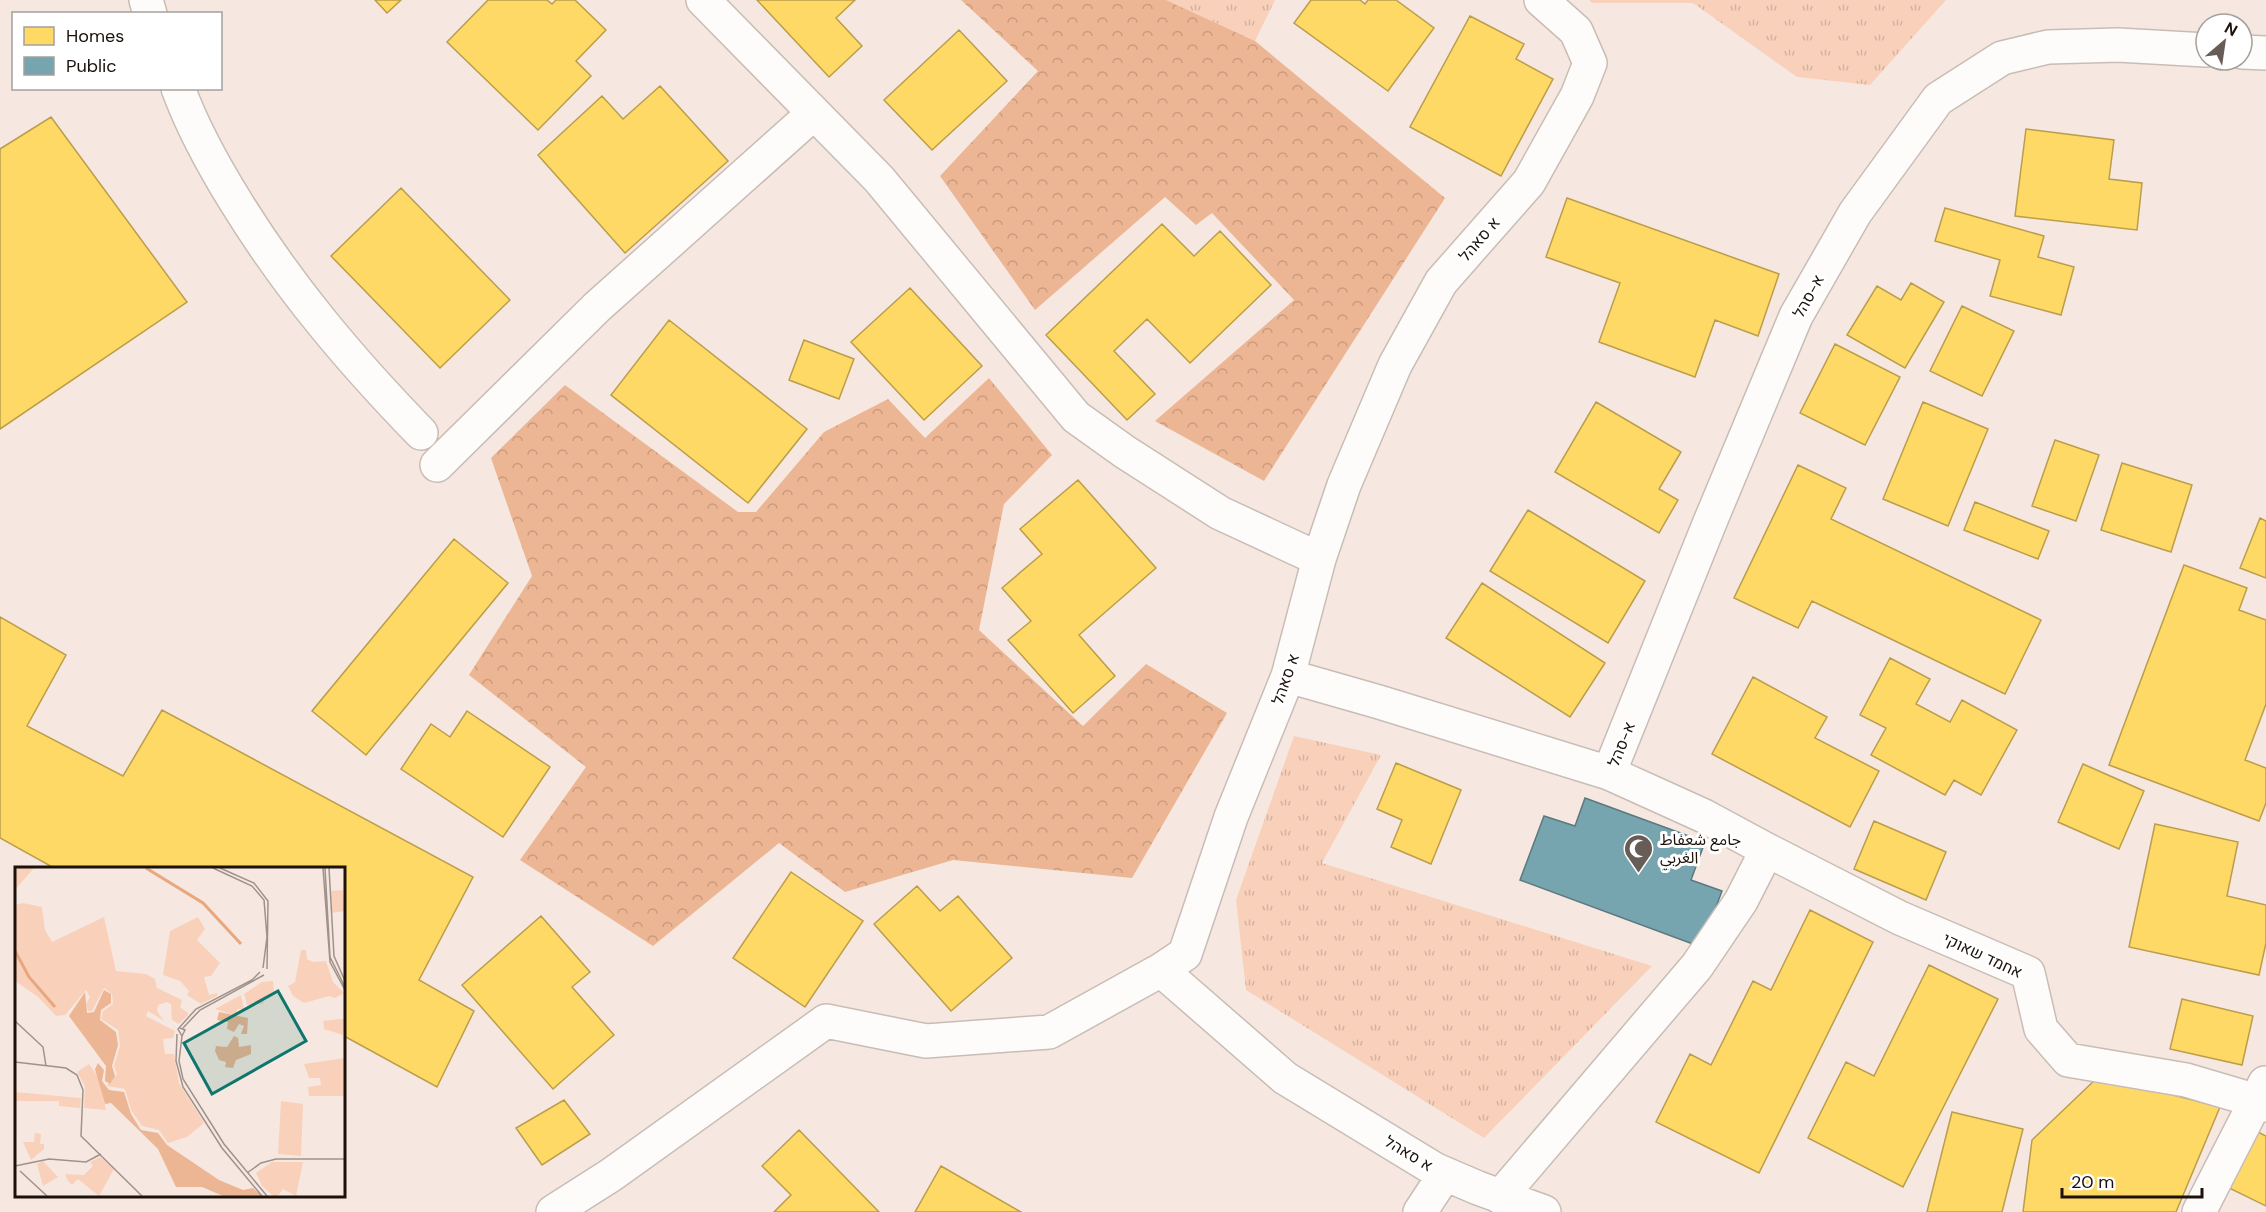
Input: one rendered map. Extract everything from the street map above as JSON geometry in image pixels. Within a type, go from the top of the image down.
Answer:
[{"type":"street","points":[[703,0],[879,179],[1076,417],[1125,452],[1220,513],[1319,560]]},
{"type":"street","name":"א סאהל","points":[[1541,0],[1576,31],[1590,63],[1577,96],[1529,182],[1441,282],[1395,364],[1344,485],[1319,560],[1288,676],[1231,817],[1185,954],[1161,970],[1285,1078],[1436,1170],[1500,1197],[1544,1212]]},
{"type":"street","name":"א-סהל","points":[[1609,773],[1796,316],[1855,213],[1938,99],[2001,57],[2048,47],[2118,45],[2194,49]]},
{"type":"street","points":[[179,90],[190,122],[216,170],[256,235],[293,288],[364,374],[421,433]]},
{"type":"street","points":[[437,465],[597,307],[814,113]]},
{"type":"street","points":[[1288,676],[1609,773],[1704,816],[1767,850],[1741,901],[1697,966],[1500,1197]]},
{"type":"street","name":"אחמד שאוקי","points":[[1767,850],[1900,918],[2028,973],[2041,1029],[2068,1060],[2263,1095]]},
{"type":"street","points":[[553,1212],[611,1174],[826,1021],[926,1041],[1049,1032],[1161,970]]},
{"type":"street","points":[[2199,1212],[2263,1095]]},
{"type":"street","points":[[1420,1212],[1445,1173]]},
{"type":"green space","points":[[961,0],[1166,0],[1255,41],[1445,198],[1264,481],[1155,421],[1294,300],[1212,213],[1196,225],[1165,197],[1035,310],[940,176],[1038,71]]},
{"type":"green space","points":[[1166,0],[1275,0],[1255,41]]},
{"type":"green space","points":[[1589,0],[1946,0],[1870,85],[1797,77],[1693,3],[1592,3]]},
{"type":"green space","points":[[989,378],[1052,455],[1004,504],[979,630],[1083,726],[1146,664],[1227,713],[1132,878],[953,860],[845,892],[779,843],[653,946],[520,860],[586,767],[469,675],[532,576],[491,458],[565,385],[738,512],[756,512],[824,432],[888,399],[925,438]]},
{"type":"green space","points":[[1294,736],[1381,755],[1322,863],[1652,966],[1484,1138],[1246,990],[1236,900]]},
{"type":"building: Homes","points":[[375,0],[401,0],[387,13]]},
{"type":"building: Homes","points":[[488,0],[547,0],[552,4],[556,0],[575,0],[606,30],[576,61],[591,76],[538,130],[447,42]]},
{"type":"building: Homes","points":[[757,0],[855,0],[836,18],[862,46],[829,77]]},
{"type":"building: Homes","points":[[1311,0],[1360,0],[1365,4],[1368,0],[1396,0],[1434,28],[1388,91],[1294,23]]},
{"type":"building: Homes","points":[[1470,16],[1524,44],[1516,59],[1553,79],[1501,176],[1410,127]]},
{"type":"building: Homes","points":[[959,30],[1007,81],[932,150],[884,100]]},
{"type":"building: Homes","points":[[660,86],[728,161],[625,253],[538,155],[602,96],[623,119]]},
{"type":"building: Homes","points":[[51,117],[187,302],[0,429],[0,149]]},
{"type":"building: Homes","points":[[2026,129],[2114,140],[2109,179],[2142,183],[2137,230],[2015,216]]},
{"type":"building: Homes","points":[[401,188],[510,300],[440,368],[331,256]]},
{"type":"building: Homes","points":[[1567,198],[1779,274],[1758,336],[1715,320],[1695,377],[1599,342],[1620,283],[1546,257]]},
{"type":"building: Homes","points":[[1945,208],[2044,236],[2038,257],[2074,267],[2061,315],[1990,296],[2000,260],[1935,241]]},
{"type":"building: Homes","points":[[1162,224],[1194,256],[1220,231],[1271,285],[1190,363],[1147,319],[1114,351],[1155,394],[1127,420],[1046,335]]},
{"type":"building: Homes","points":[[1911,283],[1944,302],[1905,368],[1847,335],[1877,286],[1901,300]]},
{"type":"building: Homes","points":[[910,288],[982,366],[924,420],[851,342]]},
{"type":"building: Homes","points":[[1962,306],[2014,331],[1982,396],[1930,371]]},
{"type":"building: Homes","points":[[669,320],[807,429],[748,503],[611,395]]},
{"type":"building: Homes","points":[[804,340],[854,359],[839,399],[789,380]]},
{"type":"building: Homes","points":[[1835,344],[1900,377],[1865,445],[1800,413]]},
{"type":"building: Homes","points":[[1596,402],[1681,452],[1659,489],[1678,500],[1659,533],[1555,472]]},
{"type":"building: Homes","points":[[1923,402],[1988,429],[1948,526],[1883,499]]},
{"type":"building: Homes","points":[[2055,440],[2099,455],[2076,521],[2032,506]]},
{"type":"building: Homes","points":[[2122,463],[2192,485],[2171,552],[2101,530]]},
{"type":"building: Homes","points":[[1798,465],[1846,488],[1831,519],[2041,620],[2005,694],[1812,601],[1798,628],[1734,598]]},
{"type":"building: Homes","points":[[1078,480],[1156,568],[1079,635],[1115,676],[1073,713],[1008,640],[1031,621],[1002,588],[1042,554],[1020,529]]},
{"type":"building: Homes","points":[[1975,502],[2049,531],[2038,559],[1964,530]]},
{"type":"building: Homes","points":[[1528,510],[1645,581],[1608,643],[1490,571]]},
{"type":"building: Homes","points":[[2260,518],[2266,521],[2266,578],[2240,568]]},
{"type":"building: Homes","points":[[454,539],[508,583],[366,755],[312,711]]},
{"type":"building: Homes","points":[[2184,565],[2247,588],[2239,610],[2266,620],[2266,704],[2245,760],[2266,768],[2266,803],[2259,821],[2109,765]]},
{"type":"building: Homes","points":[[1482,583],[1605,663],[1570,717],[1446,638]]},
{"type":"building: Homes","points":[[0,617],[66,655],[27,726],[123,776],[162,710],[473,877],[419,980],[474,1011],[437,1087],[345,1037],[345,867],[52,867],[0,838]]},
{"type":"building: Homes","points":[[1890,658],[1930,679],[1916,704],[1950,722],[1962,700],[2017,730],[1981,795],[1954,780],[1945,795],[1871,755],[1886,728],[1860,715]]},
{"type":"building: Homes","points":[[1753,677],[1827,717],[1815,738],[1879,771],[1850,827],[1712,754]]},
{"type":"building: Homes","points":[[467,711],[550,767],[503,837],[401,769],[431,724],[450,737]]},
{"type":"building: Homes","points":[[1396,763],[1461,790],[1431,864],[1391,847],[1402,820],[1377,809]]},
{"type":"building: Homes","points":[[2083,764],[2144,791],[2119,849],[2058,822]]},
{"type":"building: Homes","points":[[1874,821],[1946,852],[1926,900],[1854,869]]},
{"type":"building: Homes","points":[[2155,824],[2238,842],[2227,896],[2266,905],[2266,943],[2259,975],[2129,947]]},
{"type":"building: Homes","points":[[791,872],[863,921],[805,1007],[733,958]]},
{"type":"building: Homes","points":[[917,886],[940,911],[958,896],[1012,958],[951,1011],[874,924]]},
{"type":"building: Homes","points":[[1810,910],[1873,942],[1759,1173],[1656,1122],[1690,1054],[1711,1065],[1753,981],[1771,990]]},
{"type":"building: Homes","points":[[541,916],[590,972],[572,987],[614,1035],[553,1089],[462,985]]},
{"type":"building: Homes","points":[[1929,965],[1998,999],[1903,1187],[1808,1138],[1846,1062],[1874,1076]]},
{"type":"building: Homes","points":[[2182,999],[2253,1016],[2242,1065],[2170,1049]]},
{"type":"building: Homes","points":[[2099,1076],[2220,1107],[2176,1212],[2023,1212],[2032,1140]]},
{"type":"building: Homes","points":[[564,1100],[590,1134],[542,1165],[516,1128]]},
{"type":"building: Homes","points":[[1952,1112],[2023,1129],[2002,1212],[1927,1212]]},
{"type":"building: Homes","points":[[799,1130],[879,1212],[774,1212],[791,1195],[762,1166]]},
{"type":"building: Homes","points":[[2254,1130],[2266,1136],[2266,1206],[2227,1187]]},
{"type":"building: Homes","points":[[941,1166],[1021,1212],[915,1212]]},
{"type":"building: Public","points":[[1585,798],[1705,842],[1691,880],[1722,891],[1701,947],[1520,880],[1544,816],[1575,826]]},
{"type":"place","name":"جامع شعفاط الغربي","points":[[1639,874]]}]
